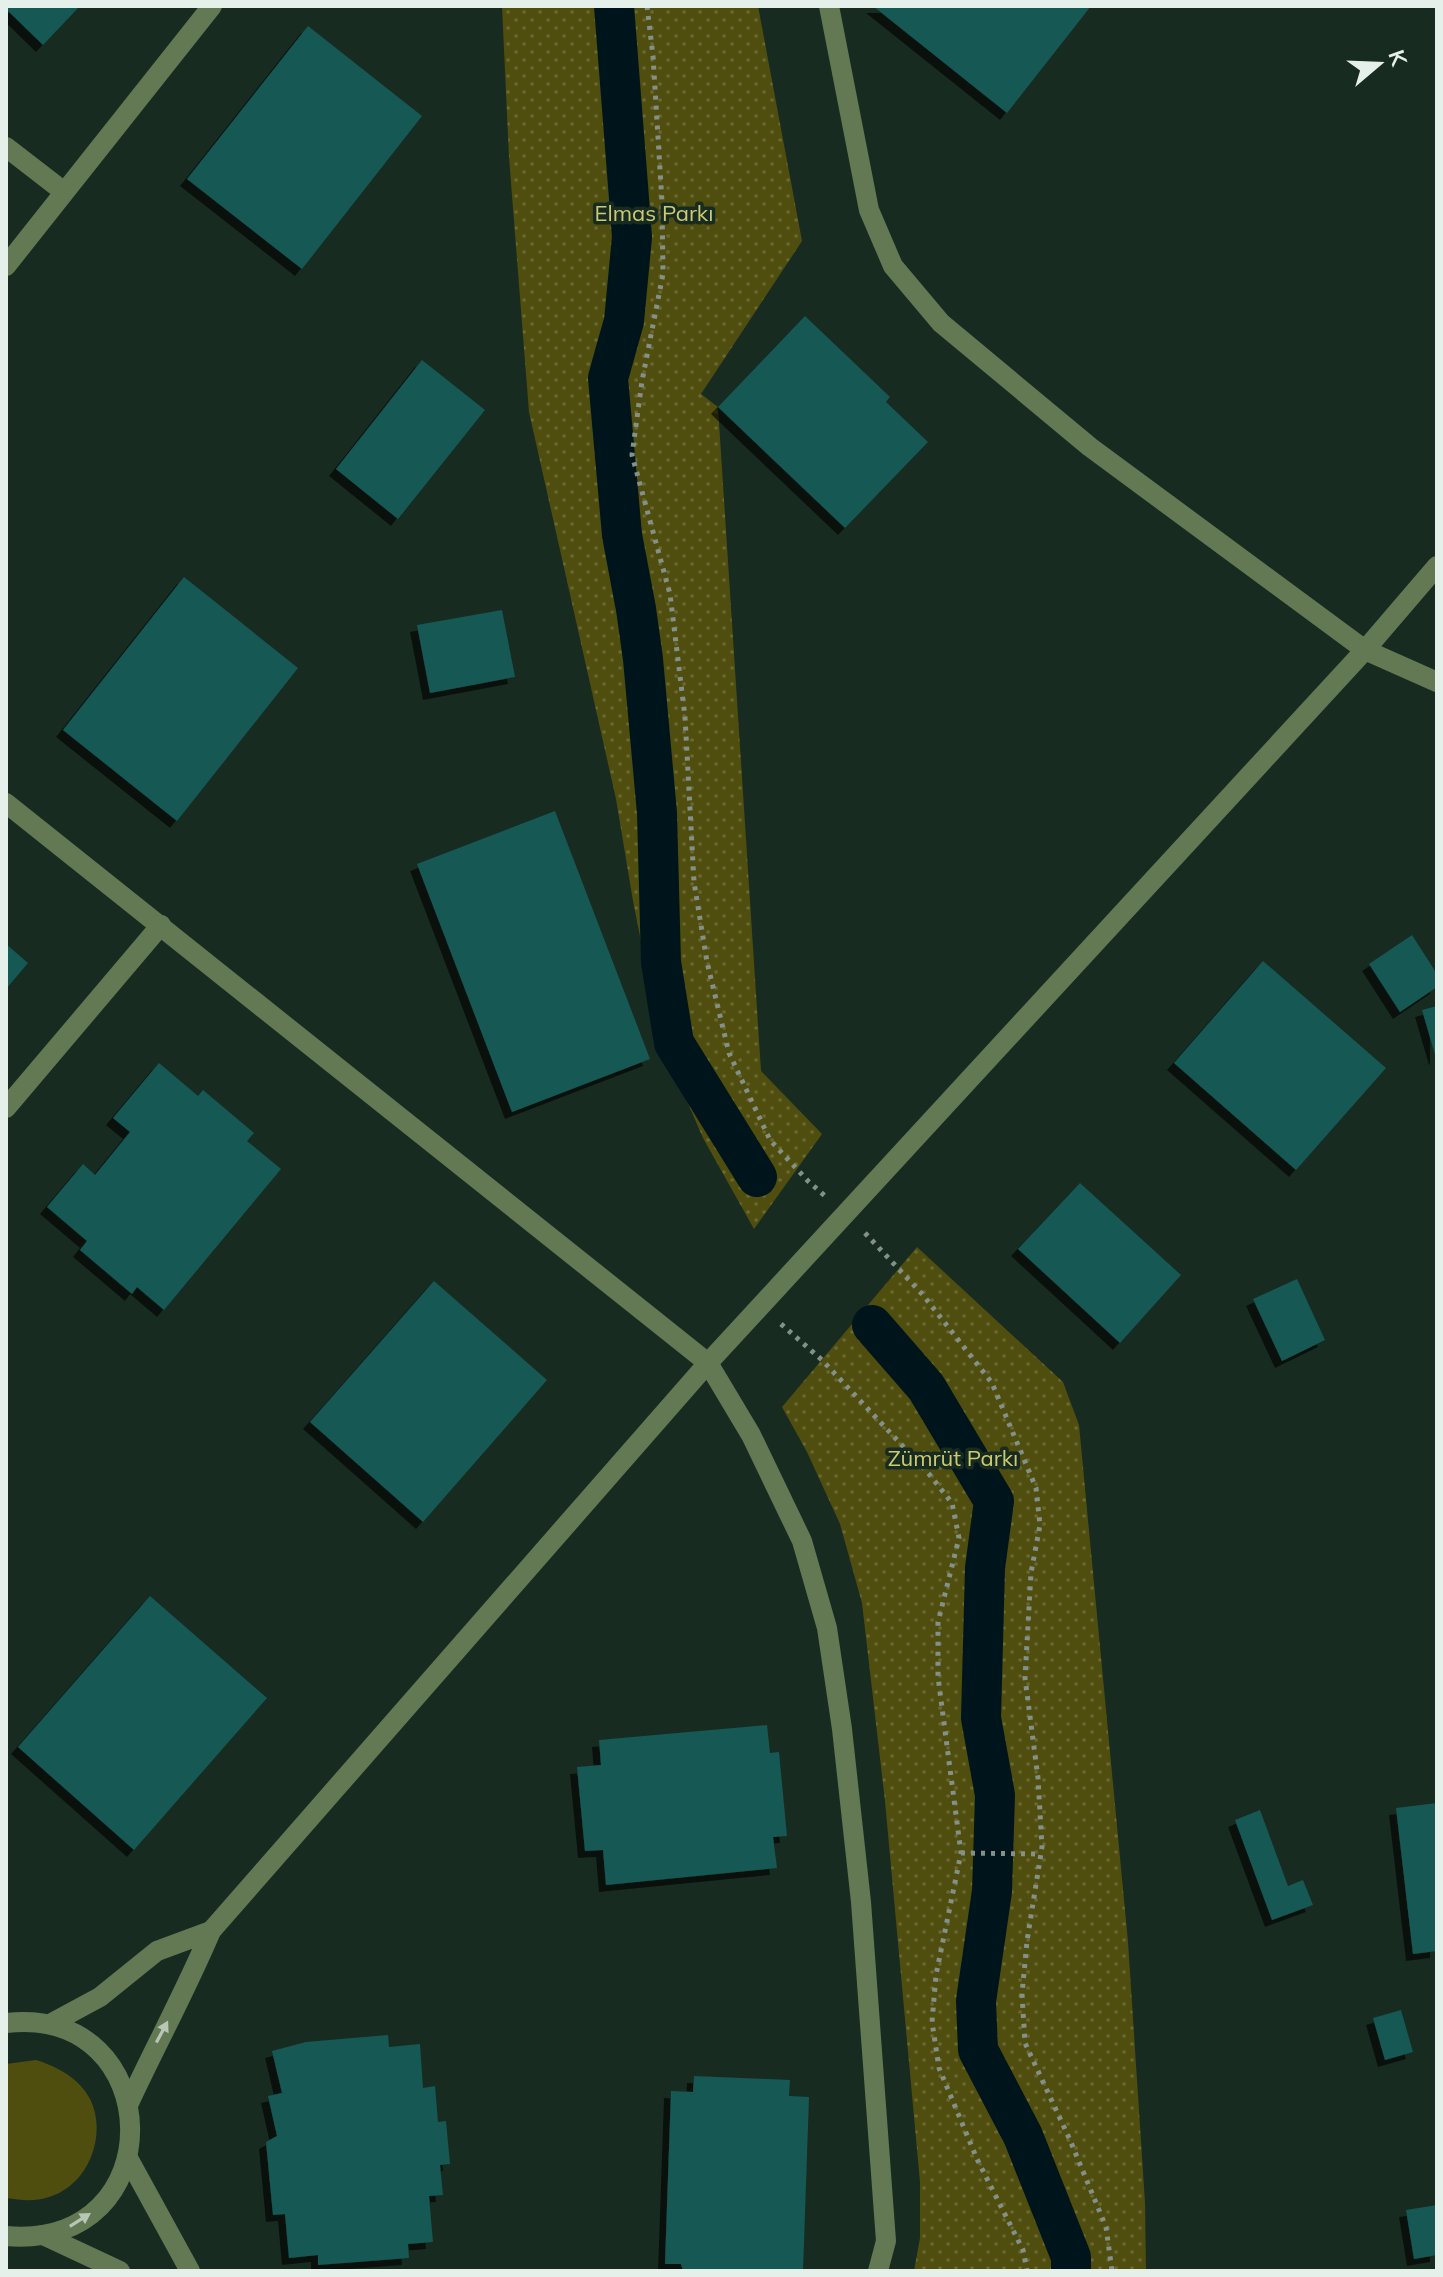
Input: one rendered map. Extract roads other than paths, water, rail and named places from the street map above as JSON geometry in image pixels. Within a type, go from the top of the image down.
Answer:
[{"type":"street","points":[[6,266],[212,6]]},
{"type":"street","points":[[829,6],[869,210],[893,266],[941,323],[1090,447],[1365,650],[1437,682]]},
{"type":"street","points":[[6,147],[63,191]]},
{"type":"street","points":[[129,2103],[157,2041],[188,1985],[211,1931],[708,1363],[1365,650],[1437,566]]},
{"type":"street","points":[[6,803],[708,1363],[751,1435],[802,1541],[827,1628],[842,1729],[861,1902],[886,2241],[878,2271]]},
{"type":"street","points":[[6,1108],[161,925]]},
{"type":"street","points":[[50,2024],[100,1997],[157,1951],[211,1931]]},
{"type":"street","points":[[6,2236],[28,2238],[56,2233],[80,2222],[102,2205],[118,2183],[128,2158],[132,2130],[129,2103],[119,2078],[96,2048],[65,2028],[29,2020],[7,2022]]},
{"type":"street","points":[[128,2158],[190,2271]]},
{"type":"street","points":[[43,2235],[120,2271]]},
{"type":"waterway","points":[[614,6],[632,237],[624,321],[608,378],[622,535],[643,659],[657,813],[661,962],[674,1043],[757,1177]]},
{"type":"waterway","points":[[872,1325],[926,1387],[994,1501],[985,1568],[981,1718],[995,1795],[992,1891],[976,2001],[978,2050],[1023,2136],[1071,2257],[1071,2271]]},
{"type":"park label","name":"Elmas Parkı","points":[[654,213]]},
{"type":"park label","name":"Zümrüt Parkı","points":[[953,1458]]}]
